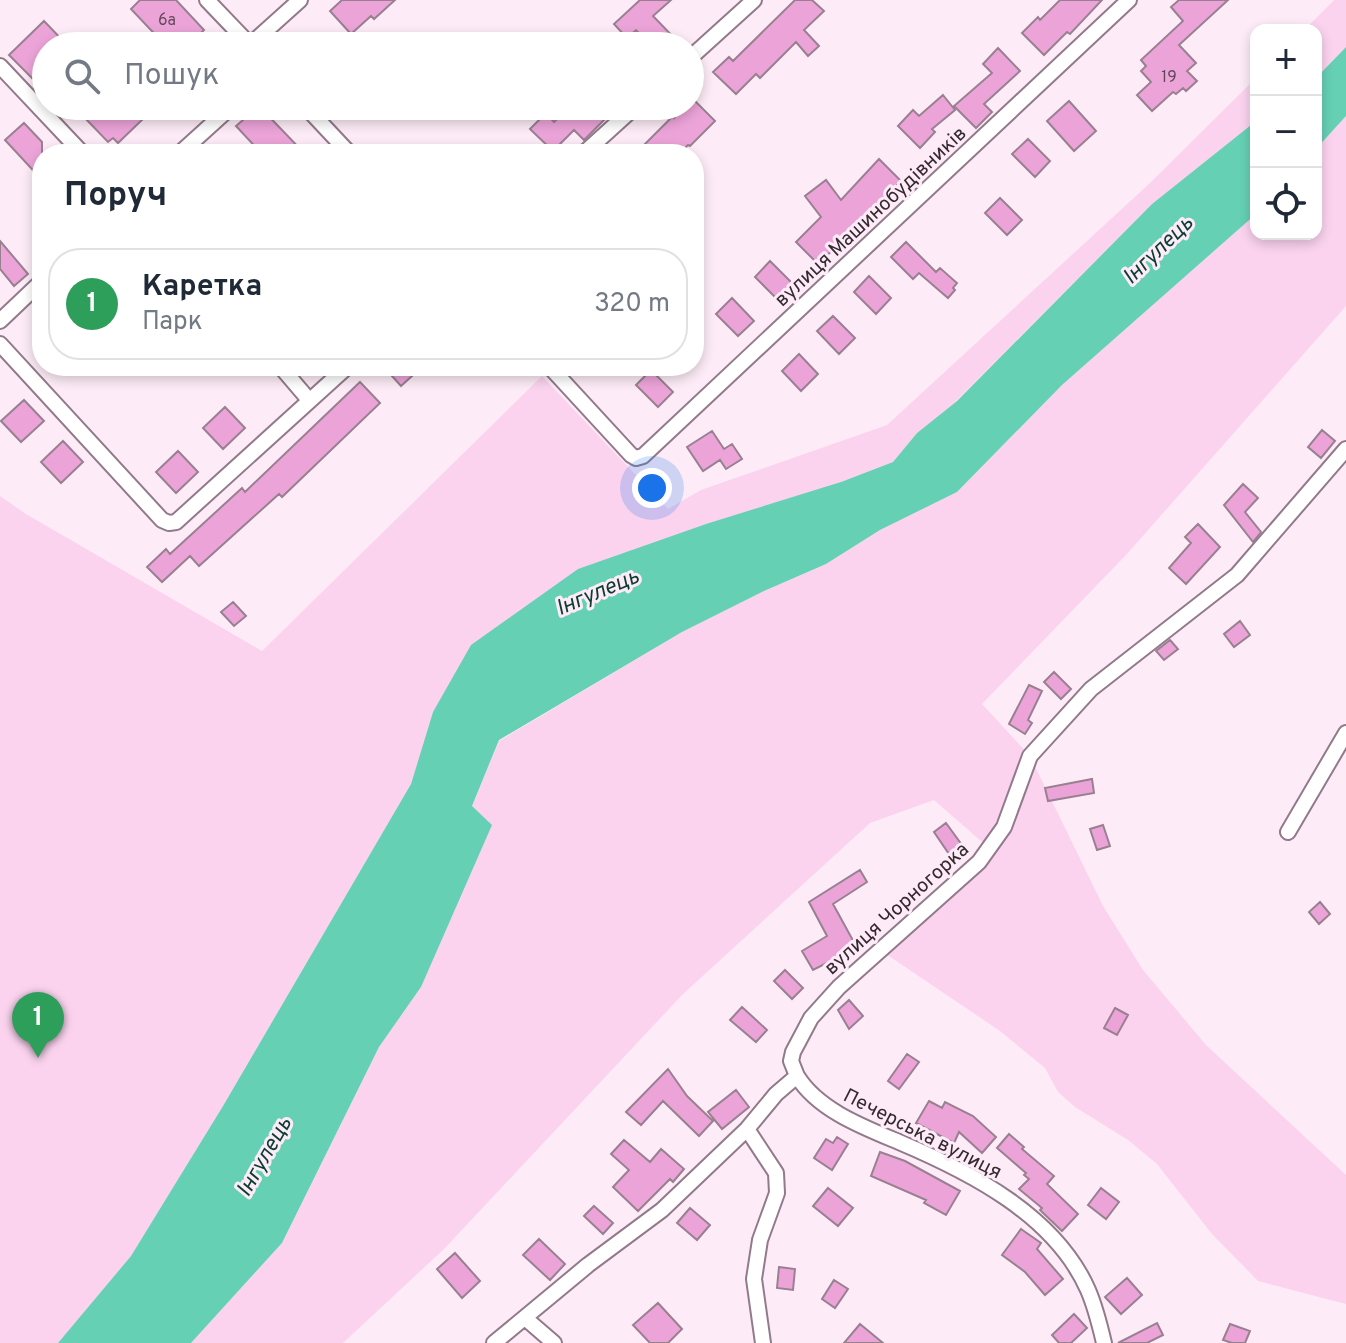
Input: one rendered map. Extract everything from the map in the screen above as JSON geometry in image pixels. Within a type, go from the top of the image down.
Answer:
[{"type":"street","points":[[207,0],[237,32]]},
{"type":"street","points":[[265,32],[300,0]]},
{"type":"street","points":[[704,45],[754,0]]},
{"type":"street","name":"вулиця Машинобудівників","points":[[558,376],[636,458],[643,456],[1129,0]]},
{"type":"street","points":[[0,66],[32,100]]},
{"type":"street","points":[[51,120],[74,144]]},
{"type":"street","points":[[190,144],[217,120]]},
{"type":"street","points":[[318,120],[341,144]]},
{"type":"street","points":[[594,144],[621,120]]},
{"type":"street","points":[[0,321],[32,291]]},
{"type":"street","points":[[0,344],[162,520],[169,523],[176,522],[337,376]]},
{"type":"street","points":[[289,376],[309,400]]},
{"type":"street","name":"вулиця Чорногорка","points":[[797,1076],[791,1061],[793,1052],[811,1018],[839,987],[979,862],[1004,827],[1030,756],[1091,689],[1237,575],[1346,449]]},
{"type":"street","points":[[1288,832],[1346,733]]},
{"type":"street","points":[[494,1343],[662,1210],[797,1076]]},
{"type":"street","name":"Печерська вулиця","points":[[797,1076],[803,1086],[833,1110],[980,1182],[1048,1232],[1071,1261],[1088,1290],[1104,1343]]},
{"type":"street","points":[[747,1129],[776,1173],[777,1193],[760,1240],[754,1279],[763,1343]]},
{"type":"street","points":[[525,1318],[554,1343]]},
{"type":"shaded area","points":[[1334,0],[1346,0],[1346,47],[1322,72],[1322,24],[1310,24]]},
{"type":"shaded area","points":[[1250,84],[1250,126],[1152,204],[953,404],[917,433],[893,462],[841,482],[433,712],[411,784],[223,1106],[131,1256],[58,1343],[0,1343],[0,496],[262,651],[542,376],[668,509],[701,490],[887,425],[1150,183]]},
{"type":"shaded area","points":[[1346,116],[1346,306],[1126,555],[982,704],[1030,756],[1103,906],[1143,970],[1206,1045],[1346,1175],[1346,1304],[1258,1281],[1212,1234],[1157,1164],[1128,1140],[1075,1107],[1058,1092],[1045,1068],[1000,1031],[880,950],[989,848],[934,800],[870,823],[682,995],[444,1249],[343,1343],[191,1343],[282,1243],[379,1047],[421,987],[472,806],[499,741],[682,632],[826,564],[880,530],[957,492],[1062,385],[1250,219],[1250,240],[1322,240],[1322,142]]},
{"type":"water","points":[[1346,47],[1346,116],[1322,142],[1322,96],[1322,72]]},
{"type":"water","name":"Інгулець","points":[[1250,126],[1250,219],[1062,385],[957,492],[880,530],[826,564],[682,632],[499,740],[472,806],[492,825],[421,987],[379,1047],[282,1243],[191,1343],[58,1343],[131,1256],[223,1106],[411,784],[433,712],[471,645],[578,569],[893,462],[917,433],[957,401],[1152,204]]},
{"type":"building","points":[[140,0],[176,0],[204,30],[153,32],[131,9]]},
{"type":"building","points":[[342,0],[395,0],[353,32],[349,32],[330,11]]},
{"type":"building","points":[[640,0],[671,0],[653,16],[668,32],[621,32],[614,24]]},
{"type":"building","points":[[795,0],[812,0],[824,11],[804,30],[819,46],[808,56],[796,42],[760,78],[756,74],[736,94],[713,72],[729,57],[733,61]]},
{"type":"building","points":[[1060,0],[1102,0],[1070,34],[1067,32],[1044,55],[1022,33]]},
{"type":"building","points":[[1179,0],[1228,0],[1179,45],[1196,63],[1187,71],[1197,81],[1186,91],[1183,88],[1176,94],[1173,92],[1152,111],[1137,95],[1151,82],[1141,71],[1146,66],[1141,60],[1183,21],[1171,7]]},
{"type":"building","points":[[44,21],[55,32],[33,32]]},
{"type":"building","points":[[32,33],[32,78],[9,55]]},
{"type":"building","points":[[998,48],[1020,71],[984,104],[992,112],[976,128],[954,106],[992,73],[983,64]]},
{"type":"building","points":[[943,95],[955,110],[932,129],[935,132],[920,148],[898,126],[913,110],[919,116]]},
{"type":"building","points":[[1069,101],[1096,131],[1074,151],[1047,121]]},
{"type":"building","points":[[704,110],[715,121],[692,144],[645,144],[669,120],[704,120]]},
{"type":"building","points":[[87,120],[142,120],[118,143],[113,138],[108,142]]},
{"type":"building","points":[[243,120],[272,120],[295,144],[253,144],[236,126]]},
{"type":"building","points":[[539,120],[604,120],[584,140],[574,130],[560,144],[546,144],[530,129]]},
{"type":"building","points":[[24,123],[42,142],[32,144],[32,169],[5,140]]},
{"type":"building","points":[[1028,139],[1050,161],[1035,177],[1012,154]]},
{"type":"building","points":[[879,159],[901,181],[818,264],[796,242],[821,217],[805,196],[826,180],[841,200]]},
{"type":"building","points":[[1000,198],[1022,220],[1007,235],[985,213]]},
{"type":"building","points":[[0,241],[28,274],[14,286],[0,269]]},
{"type":"building","points":[[906,242],[936,272],[940,268],[957,283],[948,298],[919,273],[913,279],[891,257]]},
{"type":"building","points":[[770,261],[793,284],[777,299],[755,277]]},
{"type":"building","points":[[869,276],[891,298],[876,314],[854,292]]},
{"type":"building","points":[[732,298],[754,321],[738,336],[716,314]]},
{"type":"building","points":[[833,316],[855,338],[839,354],[817,331]]},
{"type":"building","points":[[799,354],[818,374],[801,391],[782,371]]},
{"type":"building","points":[[392,376],[412,376],[401,386]]},
{"type":"building","points":[[645,376],[657,376],[673,392],[658,407],[636,385]]},
{"type":"building","points":[[360,382],[380,403],[282,497],[279,494],[199,566],[190,556],[162,582],[147,567],[166,549],[170,554],[242,488],[245,492]]},
{"type":"building","points":[[24,400],[44,421],[21,442],[1,421]]},
{"type":"building","points":[[225,407],[245,428],[223,449],[203,428]]},
{"type":"building","points":[[1322,430],[1335,441],[1321,458],[1308,447]]},
{"type":"building","points":[[712,431],[724,449],[732,444],[742,459],[726,469],[720,460],[703,471],[687,447]]},
{"type":"building","points":[[63,441],[83,462],[61,483],[41,462]]},
{"type":"building","points":[[178,451],[198,472],[176,493],[156,472]]},
{"type":"building","points":[[1243,484],[1258,498],[1245,512],[1261,532],[1253,542],[1224,505]]},
{"type":"building","points":[[1198,524],[1220,547],[1186,584],[1169,568],[1191,543],[1185,537]]},
{"type":"building","points":[[233,602],[246,616],[234,626],[221,612]]},
{"type":"building","points":[[1240,621],[1250,635],[1234,647],[1224,634]]},
{"type":"building","points":[[1170,640],[1178,649],[1164,660],[1156,651]]},
{"type":"building","points":[[1054,672],[1071,689],[1061,699],[1044,682]]},
{"type":"building","points":[[1029,685],[1042,691],[1028,720],[1032,723],[1025,734],[1009,724]]},
{"type":"building","points":[[1092,779],[1094,793],[1048,801],[1045,788]]},
{"type":"building","points":[[946,823],[962,845],[949,854],[934,832]]},
{"type":"building","points":[[1103,825],[1110,846],[1097,850],[1090,829]]},
{"type":"building","points":[[860,870],[867,882],[833,904],[855,944],[847,953],[813,970],[802,951],[827,936],[809,902]]},
{"type":"building","points":[[1320,902],[1330,914],[1319,924],[1309,912]]},
{"type":"building","points":[[785,970],[803,988],[792,999],[774,981]]},
{"type":"building","points":[[849,1000],[863,1016],[849,1029],[838,1010]]},
{"type":"building","points":[[742,1007],[767,1030],[756,1042],[730,1020]]},
{"type":"building","points":[[1115,1008],[1128,1015],[1117,1035],[1104,1028]]},
{"type":"building","points":[[907,1054],[919,1062],[899,1089],[888,1081]]},
{"type":"building","points":[[668,1069],[687,1096],[713,1121],[699,1136],[663,1101],[641,1125],[626,1112]]},
{"type":"building","points":[[736,1090],[749,1107],[722,1129],[708,1112]]},
{"type":"building","points":[[929,1101],[942,1108],[945,1102],[973,1116],[996,1137],[982,1153],[959,1132],[954,1143],[916,1123]]},
{"type":"building","points":[[1009,1134],[1054,1176],[1047,1184],[1078,1214],[1062,1231],[1040,1210],[1042,1208],[1019,1189],[1029,1179],[1024,1175],[1026,1173],[997,1148]]},
{"type":"building","points":[[837,1137],[848,1144],[832,1170],[814,1158],[826,1139],[833,1143]]},
{"type":"building","points":[[624,1140],[650,1162],[661,1149],[684,1169],[638,1211],[613,1187],[629,1170],[611,1154]]},
{"type":"building","points":[[880,1152],[905,1161],[960,1191],[946,1215],[924,1203],[926,1200],[871,1176]]},
{"type":"building","points":[[828,1188],[853,1208],[838,1226],[813,1206]]},
{"type":"building","points":[[1101,1188],[1119,1202],[1106,1219],[1088,1205]]},
{"type":"building","points":[[594,1206],[613,1223],[603,1234],[584,1216]]},
{"type":"building","points":[[690,1208],[710,1225],[697,1240],[677,1223]]},
{"type":"building","points":[[1021,1229],[1041,1243],[1037,1249],[1063,1279],[1045,1295],[1025,1272],[1002,1255]]},
{"type":"building","points":[[539,1239],[565,1264],[550,1280],[523,1255]]},
{"type":"building","points":[[455,1253],[480,1281],[462,1298],[437,1269]]},
{"type":"building","points":[[779,1267],[795,1269],[793,1290],[777,1288]]},
{"type":"building","points":[[1127,1278],[1142,1295],[1121,1314],[1105,1297]]},
{"type":"building","points":[[834,1280],[848,1289],[835,1308],[822,1299]]},
{"type":"building","points":[[658,1303],[682,1329],[668,1343],[650,1343],[633,1325]]},
{"type":"building","points":[[1074,1314],[1087,1328],[1071,1343],[1059,1343],[1052,1335]]},
{"type":"building","points":[[1157,1323],[1163,1335],[1147,1343],[1118,1343]]},
{"type":"building","points":[[860,1324],[883,1343],[844,1343]]},
{"type":"building","points":[[1230,1324],[1250,1331],[1245,1343],[1223,1340]]},
{"type":"place","name":"Каретка","points":[[38,1058]]}]
